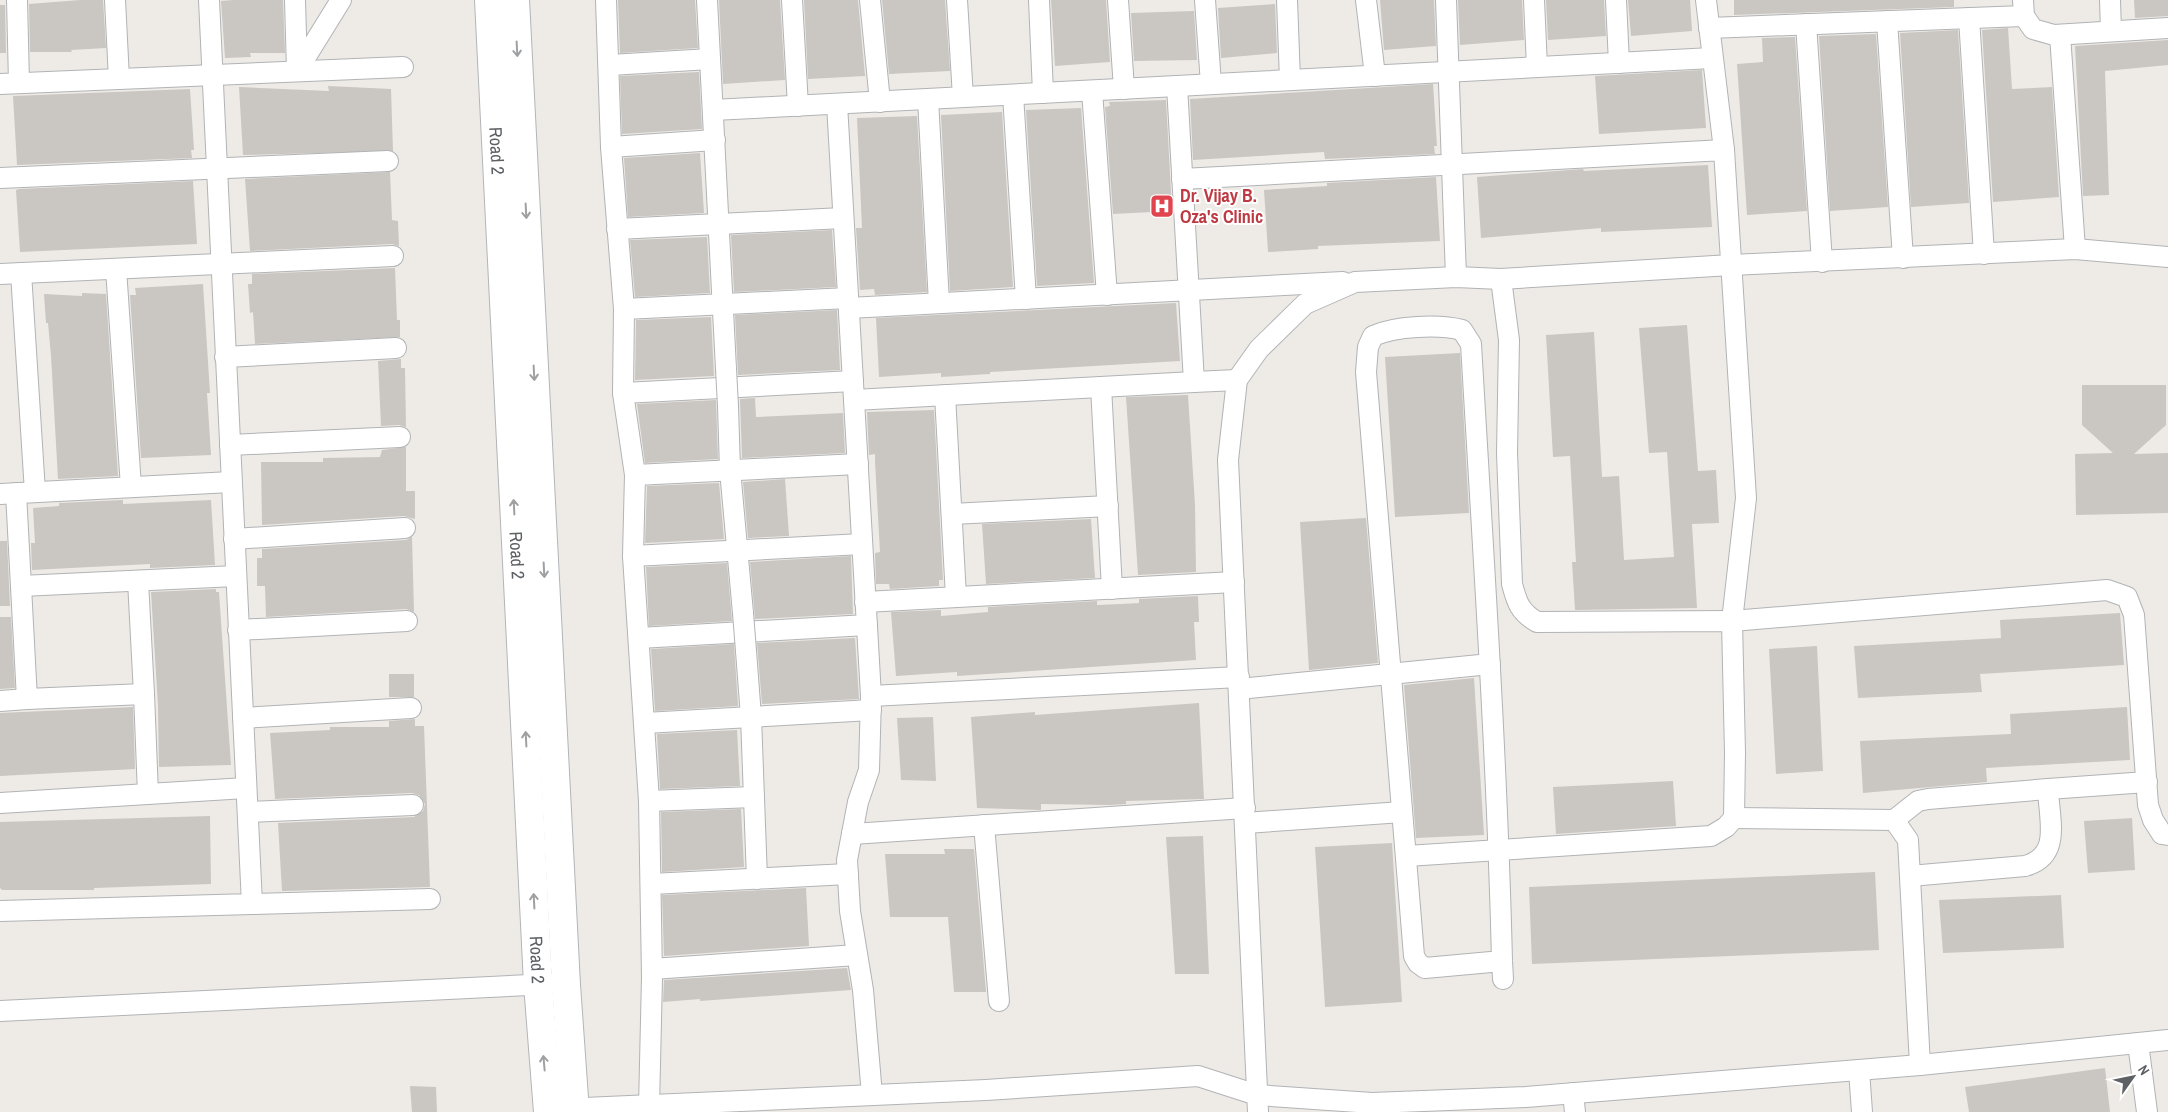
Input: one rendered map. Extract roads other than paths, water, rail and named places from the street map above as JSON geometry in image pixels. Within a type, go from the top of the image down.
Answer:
[{"type":"street","points":[[17,0],[9,83],[403,67]]},
{"type":"street","points":[[115,0],[119,79]]},
{"type":"street","points":[[208,0],[252,904]]},
{"type":"street","points":[[296,0],[297,71]]},
{"type":"street","points":[[297,71],[341,0]]},
{"type":"street","name":"Road 2","points":[[489,0],[538,984],[561,1111]]},
{"type":"street","name":"Road 2","points":[[515,0],[566,985],[561,1111]]},
{"type":"street","points":[[606,0],[610,65],[611,147],[624,310],[623,392],[635,475],[632,556],[649,801],[652,968],[649,1107]]},
{"type":"street","points":[[707,0],[724,304],[730,470],[751,717],[756,879]]},
{"type":"street","points":[[792,0],[798,106]]},
{"type":"street","points":[[870,0],[880,102]]},
{"type":"street","points":[[957,0],[963,97]]},
{"type":"street","points":[[1039,0],[1043,93]]},
{"type":"street","points":[[1118,0],[1124,89]]},
{"type":"street","points":[[1204,0],[1211,84]]},
{"type":"street","points":[[1287,0],[1290,80]]},
{"type":"street","points":[[1366,0],[1375,76]]},
{"type":"street","points":[[1446,0],[1447,72],[1456,277]]},
{"type":"street","points":[[1534,0],[1538,67]]},
{"type":"street","points":[[1616,0],[1619,63]]},
{"type":"street","points":[[1407,856],[1711,836],[1726,828],[1734,818],[1735,753],[1732,621],[1746,498],[1724,150],[1706,0]]},
{"type":"street","points":[[2110,0],[2111,31]]},
{"type":"street","points":[[1709,28],[1969,18],[2023,8],[2033,29],[2060,35],[2168,28]]},
{"type":"street","points":[[1969,18],[1984,254]]},
{"type":"street","points":[[1887,21],[1903,258]]},
{"type":"street","points":[[1806,24],[1822,262]]},
{"type":"street","points":[[2060,35],[2075,249]]},
{"type":"street","points":[[713,110],[1712,58]]},
{"type":"street","points":[[610,65],[710,59]]},
{"type":"street","points":[[1177,86],[1194,382]]},
{"type":"street","points":[[1092,91],[1107,295]]},
{"type":"street","points":[[1013,94],[1026,299]]},
{"type":"street","points":[[928,99],[939,303]]},
{"type":"street","points":[[837,104],[871,703],[869,770],[858,802],[847,860],[850,911],[857,955],[872,1095]]},
{"type":"street","points":[[611,147],[715,140]]},
{"type":"street","points":[[1182,179],[1724,150]]},
{"type":"street","points":[[0,178],[388,161]]},
{"type":"street","points":[[617,230],[843,218]]},
{"type":"street","points":[[624,310],[724,304],[939,303],[1456,277],[1501,279],[1731,265],[2075,249],[2168,257]]},
{"type":"street","points":[[0,274],[393,256]]},
{"type":"street","points":[[116,269],[131,487]]},
{"type":"street","points":[[21,273],[17,493],[27,699]]},
{"type":"street","points":[[1501,279],[1509,340],[1507,462],[1512,584],[1517,604],[1524,614],[1537,622],[1732,621],[2107,590],[2127,597],[2134,615],[2148,805],[2153,820],[2162,834],[2168,835]]},
{"type":"street","points":[[1257,1104],[1228,460],[1237,380],[1259,349],[1305,304],[1355,282]]},
{"type":"street","points":[[1448,326],[1462,330],[1471,344],[1490,664],[1500,850],[1502,970],[1424,968],[1414,956],[1366,372],[1368,347],[1373,336],[1385,330],[1448,326]]},
{"type":"street","points":[[225,357],[396,348]]},
{"type":"street","points":[[623,392],[853,390],[945,395],[1237,380]]},
{"type":"street","points":[[1101,387],[1112,589]]},
{"type":"street","points":[[945,395],[956,597]]},
{"type":"street","points":[[230,446],[400,437]]},
{"type":"street","points":[[635,475],[858,464]]},
{"type":"street","points":[[17,493],[232,482]]},
{"type":"street","points":[[952,514],[1108,506]]},
{"type":"street","points":[[234,539],[405,528]]},
{"type":"street","points":[[632,556],[862,544]]},
{"type":"street","points":[[21,586],[236,576]]},
{"type":"street","points":[[138,581],[148,794]]},
{"type":"street","points":[[866,602],[1234,582]]},
{"type":"street","points":[[238,630],[407,622]]},
{"type":"street","points":[[639,638],[867,625]]},
{"type":"street","points":[[645,724],[751,717],[871,703],[1390,674],[1490,664]]},
{"type":"street","points":[[0,701],[144,694]]},
{"type":"street","points":[[243,718],[411,708]]},
{"type":"street","points":[[1734,818],[1894,820],[1918,800],[1928,798],[2146,782]]},
{"type":"street","points":[[0,804],[246,788]]},
{"type":"street","points":[[1910,876],[2025,866],[2037,863],[2045,856],[2050,847],[2048,789]]},
{"type":"street","points":[[649,801],[754,797]]},
{"type":"street","points":[[248,812],[413,805]]},
{"type":"street","points":[[852,834],[984,825],[1245,815],[1402,812]]},
{"type":"street","points":[[1894,820],[1908,840],[1920,1065]]},
{"type":"street","points":[[984,825],[999,1001]]},
{"type":"street","points":[[651,884],[848,874]]},
{"type":"street","points":[[0,911],[430,899]]},
{"type":"street","points":[[652,968],[857,955]]},
{"type":"street","points":[[0,1011],[538,984],[566,985]]},
{"type":"street","points":[[561,1111],[1198,1076],[1257,1104],[1372,1103],[1435,1106],[1526,1097],[1574,1103],[1859,1070],[2168,1040]]},
{"type":"street","points":[[2138,1043],[2147,1112]]},
{"type":"street","points":[[1859,1070],[1862,1112]]},
{"type":"place","name":"Dr. Vijay B. Oza's Clinic","points":[[1162,206]]}]
